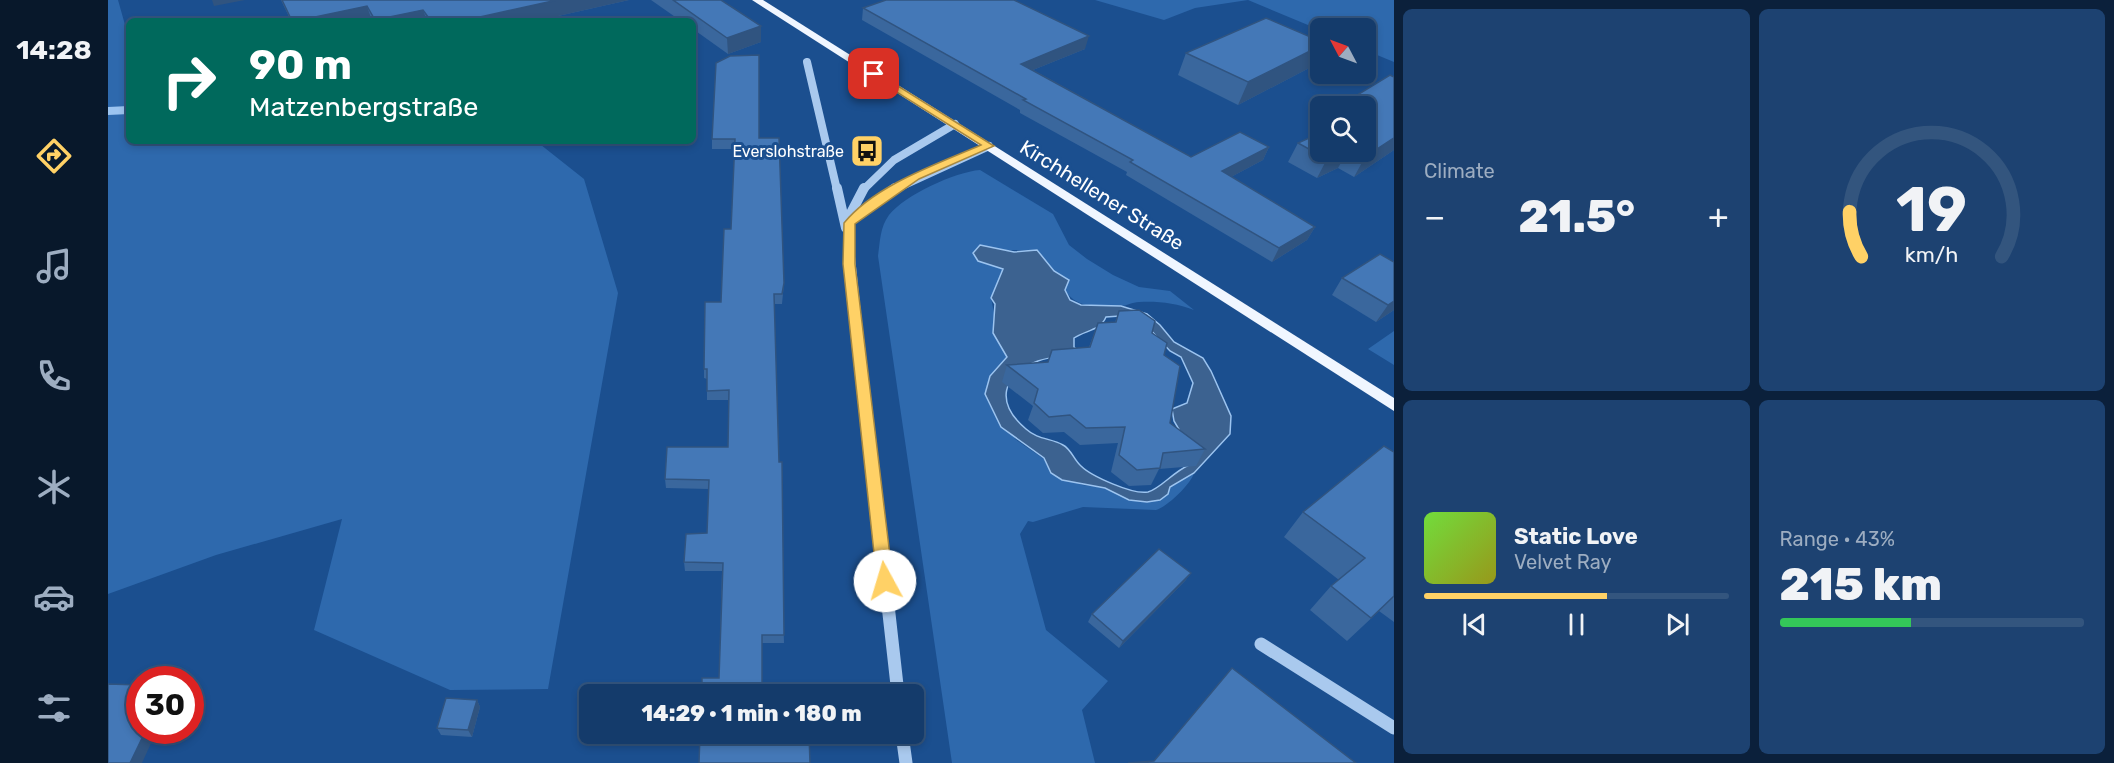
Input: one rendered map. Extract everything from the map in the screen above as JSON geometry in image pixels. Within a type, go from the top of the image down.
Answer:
[{"type":"main road","name":"Kirchhellener Straße","points":[[757,0],[956,124],[1394,405]]},
{"type":"street","points":[[807,62],[848,240],[897,684]]},
{"type":"street","points":[[848,240],[849,223],[855,205],[875,177],[892,162],[956,124]]},
{"type":"street","points":[[849,223],[867,207],[915,177],[989,146]]},
{"type":"street","points":[[1261,644],[1394,728]]},
{"type":"street","points":[[903,744],[906,763]]},
{"type":"shaded area","points":[[108,0],[118,0],[126,28],[126,144],[540,144],[584,179],[618,293],[548,689],[450,690],[314,630],[342,519],[216,555],[108,594]]},
{"type":"shaded area","points":[[1095,0],[1248,0],[1195,8],[1164,20]]},
{"type":"shaded area","points":[[1248,0],[1394,0],[1394,62],[1376,55],[1376,18],[1310,18],[1310,26]]},
{"type":"shaded area","points":[[980,170],[1053,214],[1069,245],[1087,259],[1139,287],[1170,291],[1194,310],[1174,304],[1153,302],[1105,307],[1082,304],[1075,301],[1065,290],[1069,280],[1054,271],[1037,250],[1004,250],[979,261],[1003,269],[991,298],[1001,347],[1008,357],[990,376],[1015,439],[1044,459],[1051,473],[1082,485],[1105,488],[1129,500],[1170,487],[1194,473],[1178,494],[1166,505],[1156,510],[1083,507],[1033,522],[1028,521],[1020,534],[1046,630],[1108,681],[1082,710],[1095,763],[952,763],[878,256],[884,225],[896,207],[918,192],[944,180]]},
{"type":"shaded area","points":[[980,245],[1014,252],[1037,250],[1054,271],[1069,280],[1065,290],[1070,300],[1081,305],[1121,306],[1147,314],[1174,342],[1203,358],[1231,416],[1230,434],[1194,473],[1170,487],[1168,494],[1160,500],[1147,502],[1129,500],[1105,488],[1062,480],[1051,473],[1044,458],[1001,427],[985,394],[990,376],[1007,357],[993,333],[995,304],[991,298],[1003,269],[978,261],[973,253]],"holes":[[[1120,316],[1145,324],[1170,351],[1181,357],[1193,383],[1187,403],[1172,409],[1174,421],[1184,438],[1189,465],[1153,490],[1141,492],[1123,488],[1094,475],[1079,464],[1066,447],[1031,433],[1010,410],[1006,391],[1016,374],[1038,361],[1054,357],[1083,356],[1074,347],[1074,338],[1096,328],[1106,317]]]},
{"type":"shaded area","points":[[1394,331],[1394,365],[1368,349]]},
{"type":"building","points":[[282,0],[557,0],[476,18],[429,18],[423,10],[374,18],[367,6],[310,18],[291,18]]},
{"type":"building","points":[[673,0],[721,0],[761,26],[727,38]]},
{"type":"building","points":[[886,0],[1014,0],[1089,36],[1021,64],[1191,157],[1240,132],[1269,147],[1222,171],[1315,227],[1279,248],[1130,162],[1133,160],[863,8]]},
{"type":"building","points":[[1266,18],[1310,37],[1310,51],[1248,82],[1186,53]]},
{"type":"building","points":[[759,55],[759,138],[779,138],[784,283],[782,294],[774,294],[779,462],[782,462],[784,635],[762,635],[762,684],[702,684],[702,678],[719,678],[723,563],[684,562],[686,534],[707,533],[709,480],[665,479],[667,447],[728,447],[729,390],[707,391],[707,369],[704,369],[705,302],[721,302],[724,229],[731,229],[735,139],[712,139],[716,63],[730,56]]},
{"type":"building","points":[[1390,75],[1394,77],[1394,138],[1376,150],[1376,96],[1355,96]]},
{"type":"building","points":[[1310,138],[1310,150],[1298,143]]},
{"type":"building","points":[[1380,254],[1394,262],[1394,301],[1388,305],[1342,278]]},
{"type":"building","points":[[1139,310],[1155,321],[1152,333],[1167,343],[1164,355],[1180,366],[1170,423],[1205,449],[1163,453],[1160,468],[1137,470],[1119,455],[1125,427],[1086,428],[1070,415],[1049,417],[1034,403],[1038,389],[1007,365],[1048,362],[1052,350],[1090,347],[1098,323],[1116,322],[1119,311]]},
{"type":"building","points":[[1384,446],[1394,452],[1394,596],[1371,618],[1331,586],[1365,558],[1303,512]]},
{"type":"building","points":[[1159,549],[1191,573],[1123,641],[1092,614]]},
{"type":"building","points":[[1232,668],[1356,763],[1128,763],[1154,761]]},
{"type":"building","points":[[108,684],[126,685],[126,744],[139,744],[130,763],[108,763]]},
{"type":"building","points":[[446,698],[477,700],[468,730],[437,728]]},
{"type":"building","points":[[700,744],[809,744],[810,763],[699,763]]},
{"type":"waterway","points":[[108,111],[126,110]]},
{"type":"place","name":"Everslohstraße","points":[[867,151]]},
{"type":"route","points":[[874,74],[989,146],[898,186],[867,207],[849,223],[849,264],[885,581]]}]
